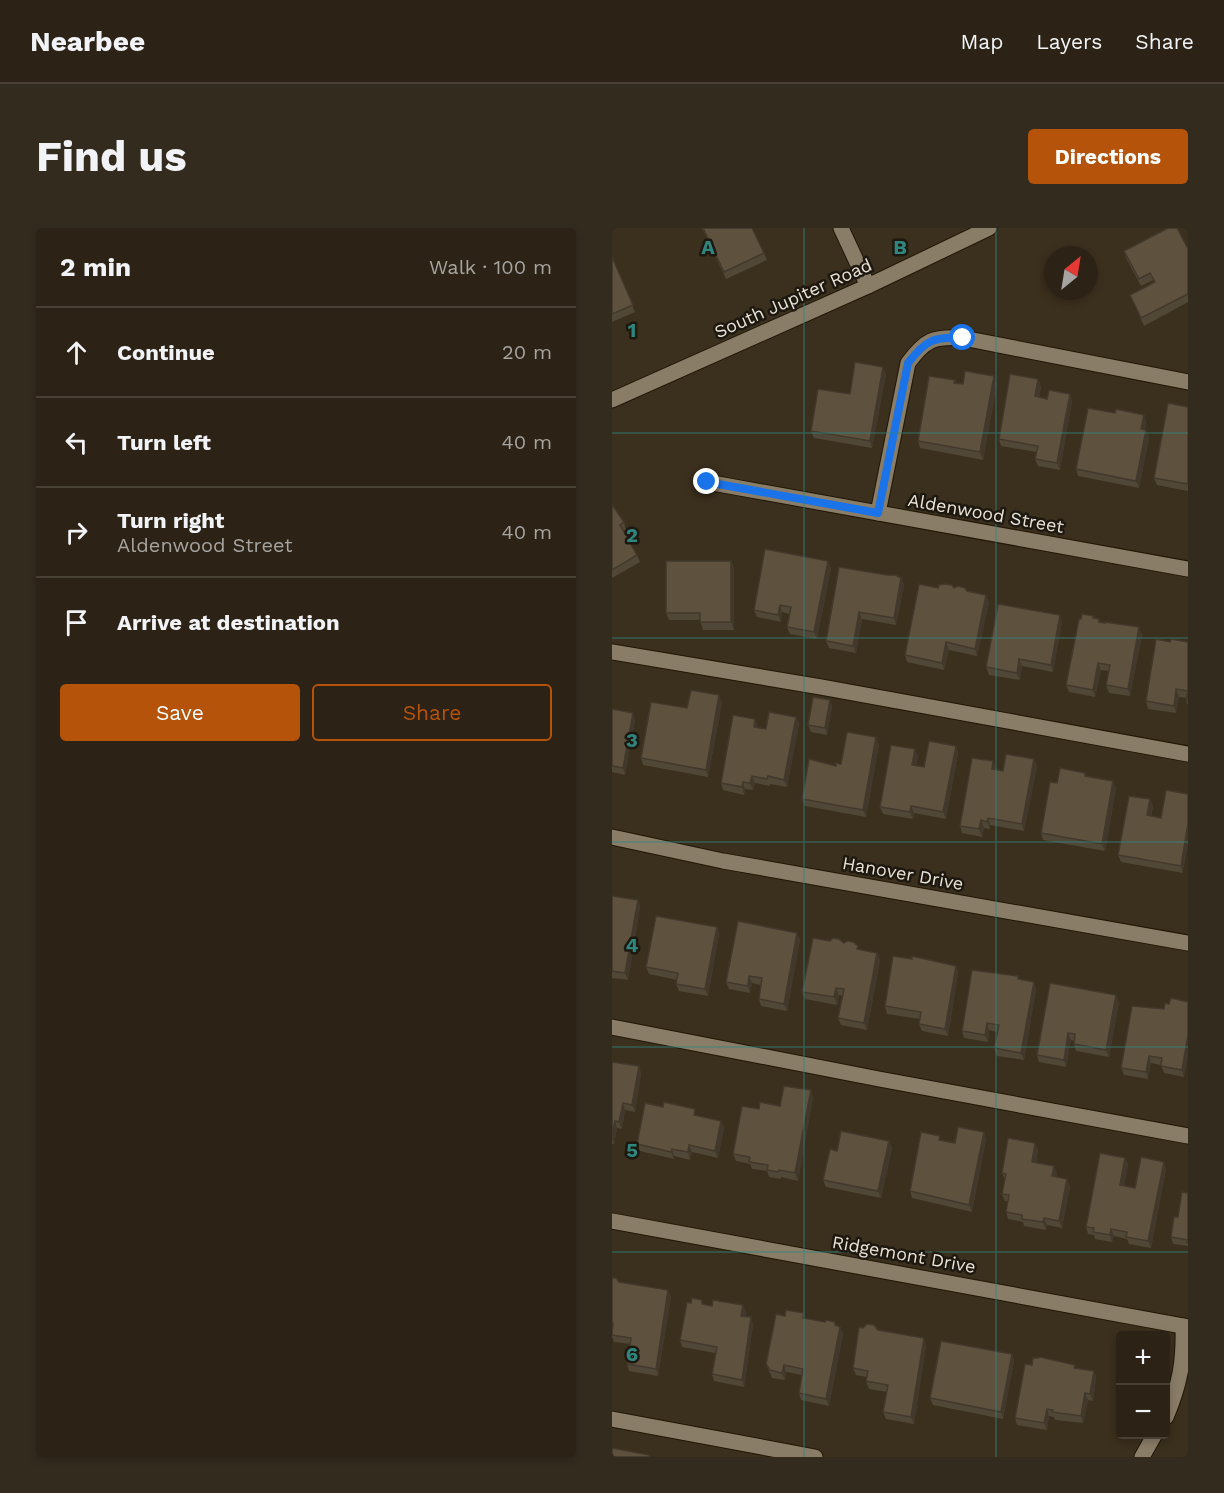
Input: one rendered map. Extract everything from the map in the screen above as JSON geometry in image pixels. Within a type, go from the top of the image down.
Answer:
[{"type":"street","points":[[841,228],[868,286]]},
{"type":"street","name":"South Jupiter Road","points":[[612,400],[868,286],[989,228]]},
{"type":"street","points":[[878,513],[908,363],[922,345],[945,336],[963,338],[1188,382]]},
{"type":"street","name":"Aldenwood Street","points":[[707,482],[1188,569]]},
{"type":"street","points":[[612,652],[821,687],[1188,754]]},
{"type":"street","name":"Hanover Drive","points":[[612,837],[723,861],[1188,944]]},
{"type":"street","points":[[612,1027],[1188,1136]]},
{"type":"street","name":"Ridgemont Drive","points":[[612,1221],[1186,1326]]},
{"type":"street","points":[[1170,1407],[1177,1390],[1184,1356],[1186,1326]]},
{"type":"street","points":[[612,1419],[815,1457]]},
{"type":"street","points":[[1142,1457],[1152,1439]]},
{"type":"building","points":[[703,228],[752,228],[764,253],[724,272]]},
{"type":"building","points":[[1168,228],[1177,228],[1188,249],[1188,294],[1141,318],[1130,295],[1155,282],[1150,273],[1139,279],[1124,251]]},
{"type":"building","points":[[612,257],[633,305],[612,314]]},
{"type":"building","points":[[855,362],[883,367],[870,441],[811,431],[818,389],[850,394]]},
{"type":"building","points":[[965,371],[994,376],[980,452],[918,441],[929,376],[955,380],[954,383],[963,384]]},
{"type":"building","points":[[1010,374],[1038,379],[1035,396],[1047,399],[1049,390],[1070,394],[1057,463],[1035,459],[1038,446],[999,439]]},
{"type":"building","points":[[1168,403],[1188,407],[1188,484],[1154,478]]},
{"type":"building","points":[[1088,408],[1115,413],[1116,409],[1144,415],[1141,429],[1146,430],[1136,481],[1076,469]]},
{"type":"building","points":[[612,505],[624,522],[620,525],[637,555],[612,570]]},
{"type":"building","points":[[765,549],[828,561],[814,632],[787,627],[791,607],[780,605],[778,615],[754,610]]},
{"type":"building","points":[[666,561],[731,561],[731,622],[700,622],[700,613],[666,613]]},
{"type":"building","points":[[839,567],[895,575],[901,578],[894,618],[859,612],[853,646],[826,641]]},
{"type":"building","points":[[919,584],[938,588],[939,585],[952,585],[954,588],[958,586],[967,591],[986,595],[975,649],[946,642],[942,663],[905,655]]},
{"type":"building","points":[[998,604],[1060,615],[1051,665],[1019,659],[1017,673],[986,667]]},
{"type":"building","points":[[1082,614],[1094,616],[1093,618],[1099,619],[1099,622],[1139,627],[1128,689],[1106,685],[1110,665],[1098,663],[1093,690],[1066,685],[1079,619]]},
{"type":"building","points":[[1156,639],[1188,642],[1188,691],[1176,689],[1174,706],[1146,701]]},
{"type":"building","points":[[691,690],[719,695],[706,770],[641,758],[651,702],[687,708]]},
{"type":"building","points":[[813,697],[830,700],[825,728],[808,725]]},
{"type":"building","points":[[612,709],[633,713],[623,768],[612,766]]},
{"type":"building","points":[[769,712],[796,717],[784,780],[768,776],[767,779],[752,776],[750,783],[743,782],[742,787],[721,783],[733,715],[755,719],[754,727],[766,729]]},
{"type":"building","points":[[847,732],[876,737],[863,810],[802,799],[809,759],[836,766],[836,763],[841,764]]},
{"type":"building","points":[[929,741],[956,746],[943,812],[911,806],[910,812],[880,807],[891,745],[915,749],[912,765],[924,767]]},
{"type":"building","points":[[1006,754],[1034,759],[1022,824],[988,818],[987,822],[981,820],[979,829],[960,826],[972,758],[993,761],[992,769],[1003,771]]},
{"type":"building","points":[[1060,768],[1085,773],[1085,776],[1113,781],[1102,844],[1041,833],[1050,782],[1057,783]]},
{"type":"building","points":[[1166,790],[1188,794],[1188,823],[1181,866],[1118,855],[1129,796],[1150,799],[1147,815],[1161,818]]},
{"type":"building","points":[[612,896],[638,900],[625,973],[612,971]]},
{"type":"building","points":[[656,916],[717,927],[705,989],[676,984],[678,973],[646,967]]},
{"type":"building","points":[[738,921],[797,933],[784,1004],[759,999],[762,978],[749,976],[748,986],[726,982]]},
{"type":"building","points":[[813,938],[830,941],[833,938],[844,943],[853,942],[858,946],[857,949],[877,953],[864,1023],[838,1018],[844,989],[836,988],[834,997],[802,992]]},
{"type":"building","points":[[893,956],[912,959],[912,956],[956,966],[945,1029],[919,1024],[921,1012],[885,1006]]},
{"type":"building","points":[[972,970],[1018,976],[1018,979],[1034,982],[1021,1053],[994,1048],[999,1025],[987,1023],[985,1035],[962,1031]]},
{"type":"building","points":[[1050,983],[1116,995],[1106,1050],[1074,1044],[1075,1034],[1068,1033],[1064,1060],[1037,1055]]},
{"type":"building","points":[[1171,998],[1188,1002],[1188,1035],[1182,1070],[1161,1066],[1162,1058],[1149,1056],[1146,1072],[1121,1068],[1132,1006],[1164,1009],[1165,1003],[1169,1004]]},
{"type":"building","points":[[612,1062],[639,1066],[632,1105],[623,1103],[619,1122],[615,1121],[612,1134]]},
{"type":"building","points":[[784,1086],[811,1090],[795,1173],[767,1170],[768,1165],[749,1162],[750,1157],[733,1154],[742,1106],[759,1109],[760,1102],[780,1106]]},
{"type":"building","points":[[664,1102],[695,1109],[694,1115],[721,1121],[715,1151],[689,1145],[688,1152],[672,1149],[671,1152],[637,1144],[645,1103],[663,1107]]},
{"type":"building","points":[[958,1127],[984,1132],[969,1205],[910,1191],[921,1132],[940,1136],[939,1140],[955,1143]]},
{"type":"building","points":[[841,1131],[889,1141],[878,1191],[823,1180],[830,1149],[837,1151]]},
{"type":"building","points":[[1008,1138],[1035,1143],[1032,1162],[1054,1166],[1052,1176],[1067,1179],[1059,1221],[1044,1218],[1043,1222],[1022,1219],[1022,1215],[1006,1212],[1009,1195],[1002,1194],[1006,1174],[1002,1173]]},
{"type":"building","points":[[1100,1153],[1125,1158],[1120,1185],[1135,1188],[1141,1157],[1164,1162],[1148,1241],[1126,1237],[1127,1232],[1111,1229],[1110,1235],[1093,1232],[1094,1228],[1086,1227]]},
{"type":"building","points":[[1182,1192],[1188,1193],[1188,1240],[1171,1237],[1174,1217],[1178,1217]]},
{"type":"building","points":[[612,1278],[616,1278],[619,1282],[668,1290],[656,1369],[627,1364],[631,1338],[612,1335]]},
{"type":"building","points":[[692,1298],[702,1300],[702,1304],[712,1306],[713,1300],[743,1305],[741,1316],[751,1317],[742,1380],[712,1374],[717,1347],[680,1340],[687,1302],[691,1303]]},
{"type":"building","points":[[786,1310],[804,1313],[803,1318],[835,1322],[835,1325],[840,1327],[826,1399],[799,1393],[803,1369],[784,1365],[782,1373],[770,1370],[766,1364],[776,1314],[785,1316]]},
{"type":"building","points":[[867,1324],[874,1325],[878,1330],[924,1338],[911,1417],[883,1412],[888,1385],[866,1381],[868,1371],[853,1368],[859,1327],[863,1328]]},
{"type":"building","points":[[941,1341],[1012,1354],[1001,1412],[930,1398]]},
{"type":"building","points":[[1040,1357],[1075,1365],[1074,1368],[1094,1371],[1090,1394],[1085,1393],[1081,1416],[1052,1412],[1053,1410],[1047,1409],[1044,1423],[1015,1418],[1025,1364],[1032,1365],[1033,1358]]},
{"type":"building","points":[[612,1448],[649,1455],[649,1457],[612,1457]]},
{"type":"route","points":[[707,482],[878,513],[908,363],[922,345],[945,336],[963,338]]}]
